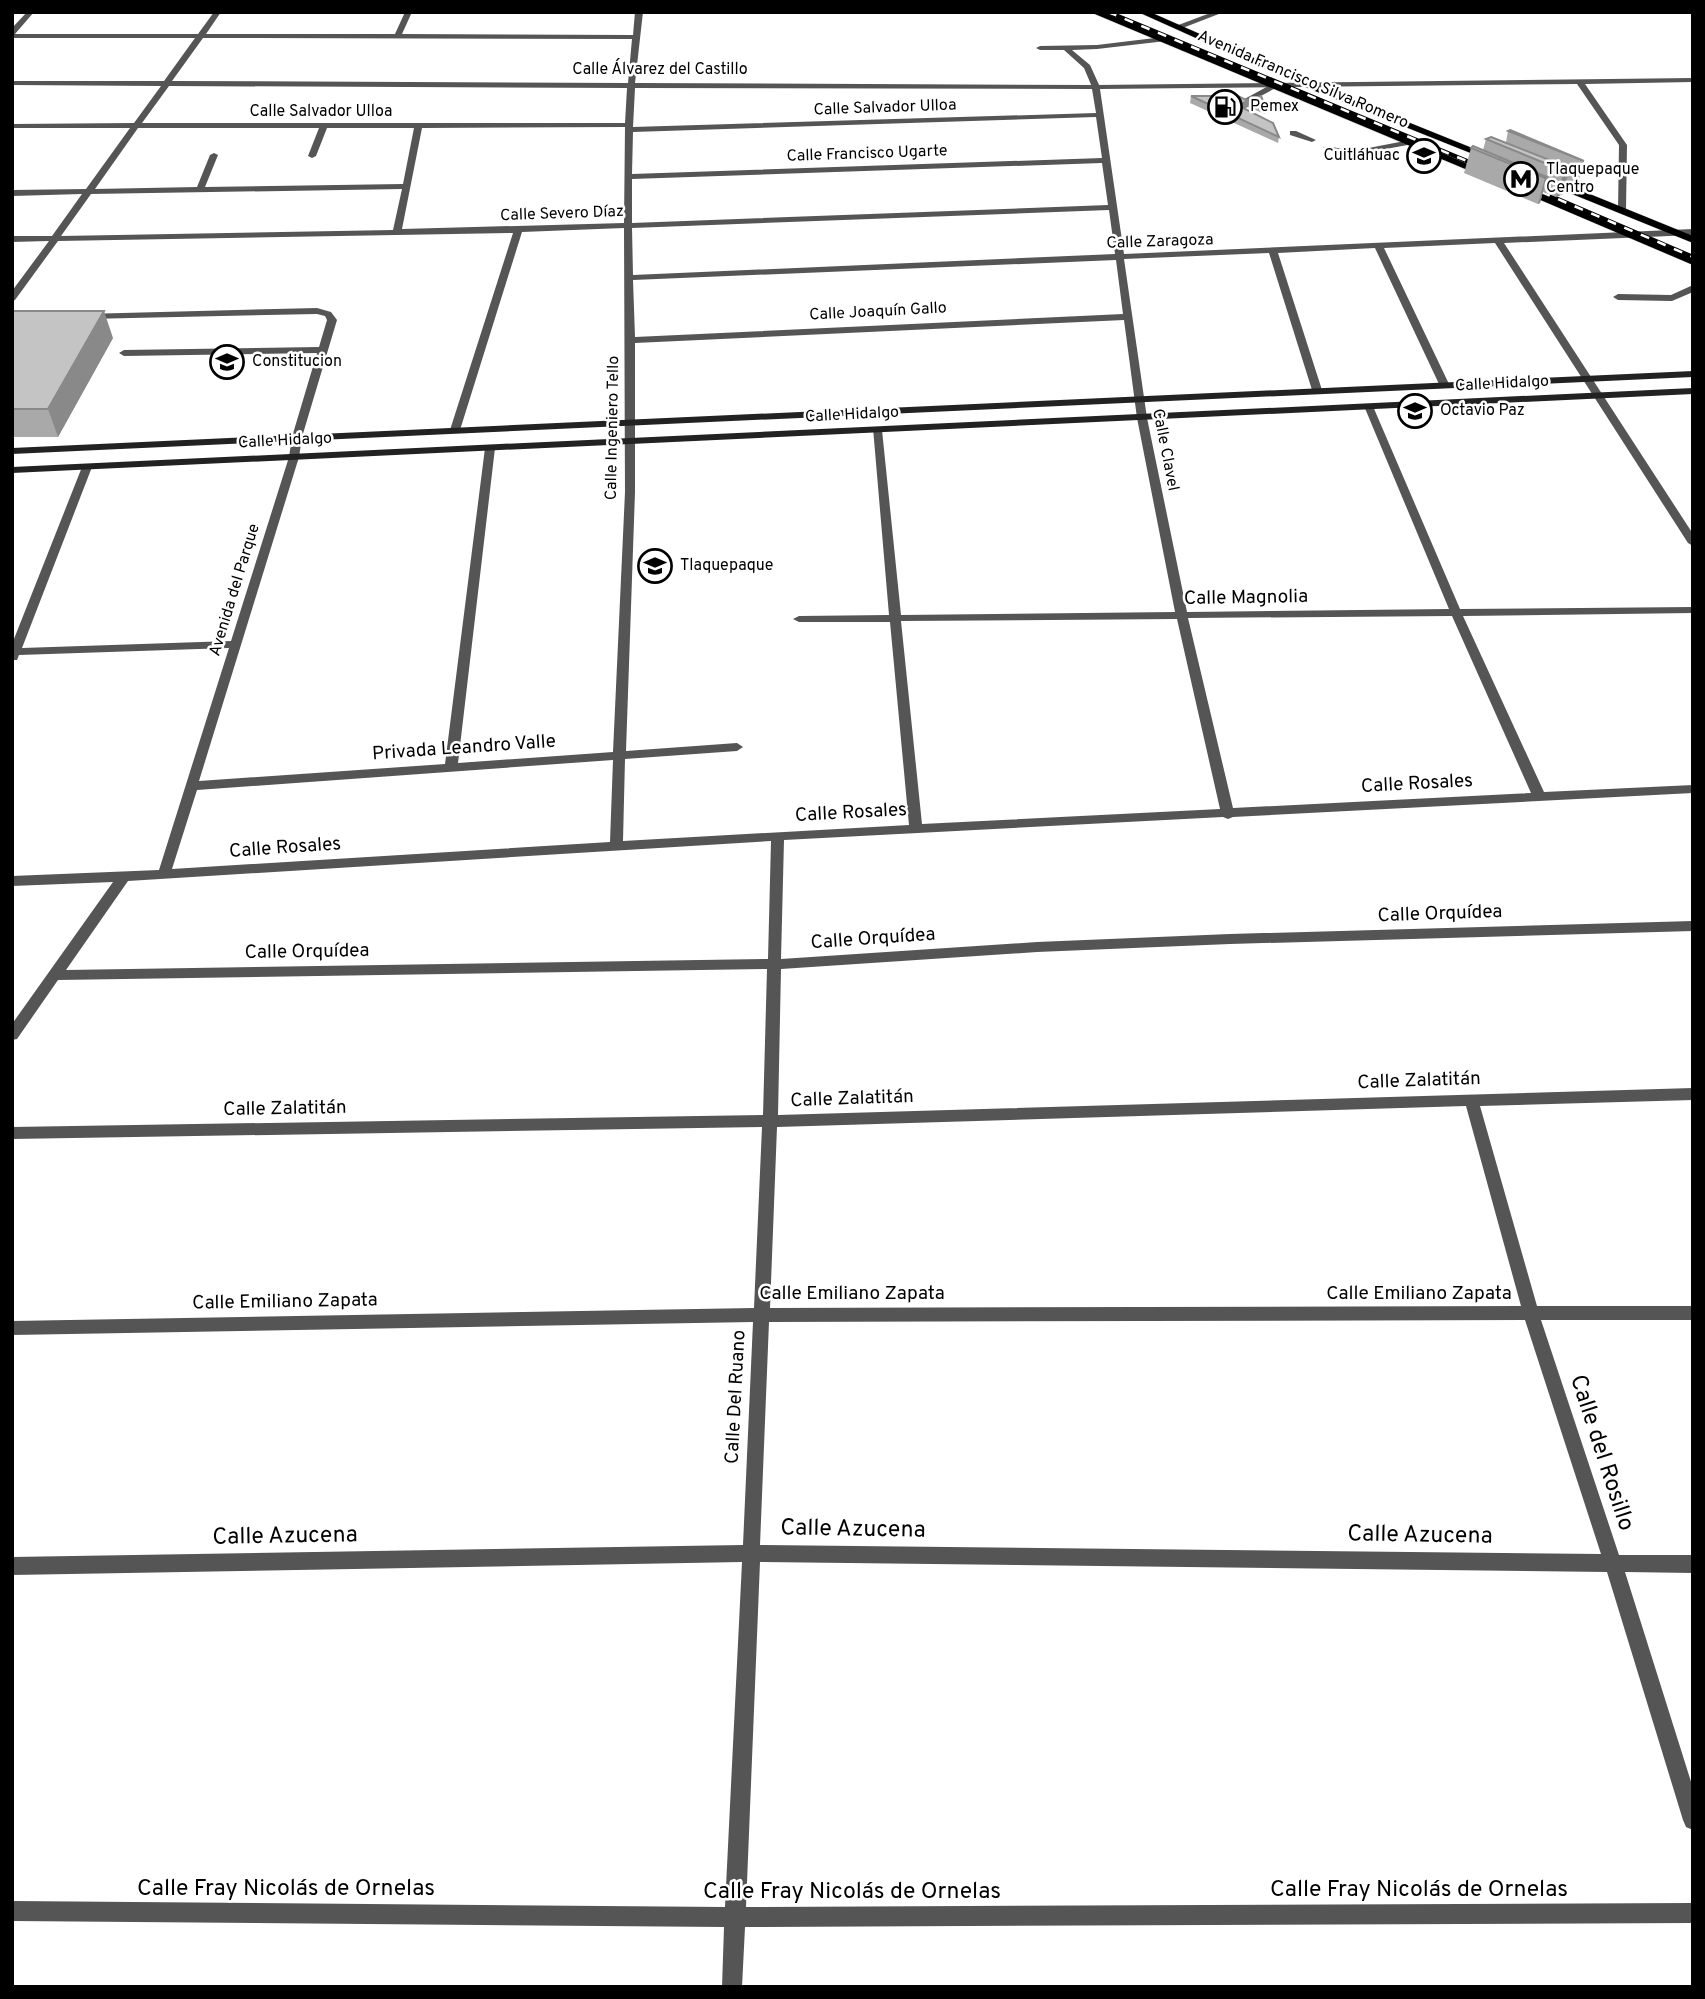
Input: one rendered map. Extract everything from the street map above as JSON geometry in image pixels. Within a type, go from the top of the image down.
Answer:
[{"type":"main road","name":"Avenida Francisco Silva Romero","points":[[1094,12],[1498,178]]},
{"type":"main road","name":"Avenida Francisco Silva Romero","points":[[1142,12],[1308,85],[1507,164]]},
{"type":"main road","points":[[1533,174],[1693,240]]},
{"type":"main road","points":[[1511,184],[1693,262]]},
{"type":"street","points":[[12,35],[31,12]]},
{"type":"street","points":[[12,298],[218,12]]},
{"type":"street","points":[[397,37],[409,12]]},
{"type":"street","name":"Calle Ingeniero Tello","points":[[616,845],[631,441],[629,128],[639,12]]},
{"type":"street","points":[[1177,27],[1221,12]]},
{"type":"street","points":[[12,35],[635,37]]},
{"type":"street","points":[[1040,48],[1163,39]]},
{"type":"street","points":[[1066,48],[1087,67],[1096,87]]},
{"type":"street","name":"Calle Álvarez del Castillo","points":[[12,83],[1096,87],[1693,80]]},
{"type":"street","points":[[1579,81],[1623,145],[1622,210]]},
{"type":"street","points":[[1243,102],[1277,85]]},
{"type":"street","name":"Calle Clavel","points":[[1096,87],[1142,418],[1182,616],[1228,815]]},
{"type":"street","name":"Calle Salvador Ulloa","points":[[12,126],[418,125],[629,128],[1100,115]]},
{"type":"street","points":[[397,233],[418,125]]},
{"type":"street","points":[[312,156],[324,126]]},
{"type":"street","points":[[1293,133],[1312,140]]},
{"type":"street","points":[[1327,148],[1353,153],[1410,142]]},
{"type":"street","points":[[200,190],[214,155]]},
{"type":"street","name":"Calle Francisco Ugarte","points":[[629,177],[1106,160]]},
{"type":"street","points":[[12,193],[406,186]]},
{"type":"street","name":"Calle Severo Díaz","points":[[12,239],[517,230],[1112,207]]},
{"type":"street","points":[[455,430],[517,230]]},
{"type":"street","name":"Calle Zaragoza","points":[[628,278],[1693,232]]},
{"type":"street","points":[[1499,242],[1693,543]]},
{"type":"street","points":[[1379,247],[1444,384]]},
{"type":"street","points":[[1273,251],[1317,390]]},
{"type":"street","points":[[1618,297],[1672,298],[1693,288]]},
{"type":"street","name":"Avenida del Parque","points":[[82,317],[317,311],[328,314],[332,320],[297,438],[294,457],[164,875]]},
{"type":"street","name":"Calle Joaquín Gallo","points":[[630,340],[1128,317]]},
{"type":"street","points":[[124,353],[324,350]]},
{"type":"street","name":"Calle Hidalgo","points":[[12,451],[1693,374]]},
{"type":"street","name":"Calle Hidalgo","points":[[12,470],[1693,391]]},
{"type":"street","points":[[1369,407],[1456,613],[1539,796]]},
{"type":"street","points":[[877,429],[916,828]]},
{"type":"street","points":[[451,768],[489,448]]},
{"type":"street","points":[[87,467],[13,654],[236,644]]},
{"type":"street","name":"Calle Magnolia","points":[[799,619],[1693,610]]},
{"type":"street","name":"Privada Leandro Valle","points":[[192,786],[737,747]]},
{"type":"street","name":"Calle Rosales","points":[[12,881],[164,875],[916,828],[1228,815],[1693,789]]},
{"type":"street","name":"Calle Del Ruano","points":[[732,1987],[770,1121],[778,836]]},
{"type":"street","points":[[12,1035],[124,877]]},
{"type":"street","name":"Calle Orquídea","points":[[55,975],[776,964],[1037,947],[1216,939],[1693,926]]},
{"type":"street","name":"Calle Zalatitán","points":[[12,1133],[770,1121],[1693,1094]]},
{"type":"street","name":"Calle del Rosillo","points":[[1471,1099],[1531,1315],[1613,1563],[1693,1820]]},
{"type":"street","name":"Calle Emiliano Zapata","points":[[12,1328],[761,1315],[1693,1313]]},
{"type":"street","name":"Calle Azucena","points":[[12,1566],[751,1553],[1693,1564]]},
{"type":"street","name":"Calle Fray Nicolás de Ornelas","points":[[12,1911],[734,1917],[1693,1913]]},
{"type":"building","points":[[1191,96],[1238,96],[1246,100],[1261,96],[1266,108],[1249,100],[1241,104],[1243,108],[1273,123],[1279,137]]},
{"type":"building","points":[[1510,130],[1584,161],[1508,131]]},
{"type":"building","points":[[1491,137],[1570,168],[1564,171],[1486,139]]},
{"type":"building","points":[[1473,146],[1547,177],[1471,148]]},
{"type":"building","points":[[12,311],[104,311],[48,409],[12,409]]},
{"type":"railway","points":[[1108,12],[1486,169]]},
{"type":"railway","points":[[1525,185],[1693,257]]},
{"type":"place","name":"Pemex","points":[[1225,107]]},
{"type":"place","name":"Cuitláhuac","points":[[1424,156]]},
{"type":"place","name":"Tlaquepaque Centro","points":[[1521,179]]},
{"type":"place","name":"Constitucion","points":[[227,362]]},
{"type":"place","name":"Octavio Paz","points":[[1415,411]]},
{"type":"place","name":"Tlaquepaque","points":[[655,566]]}]
